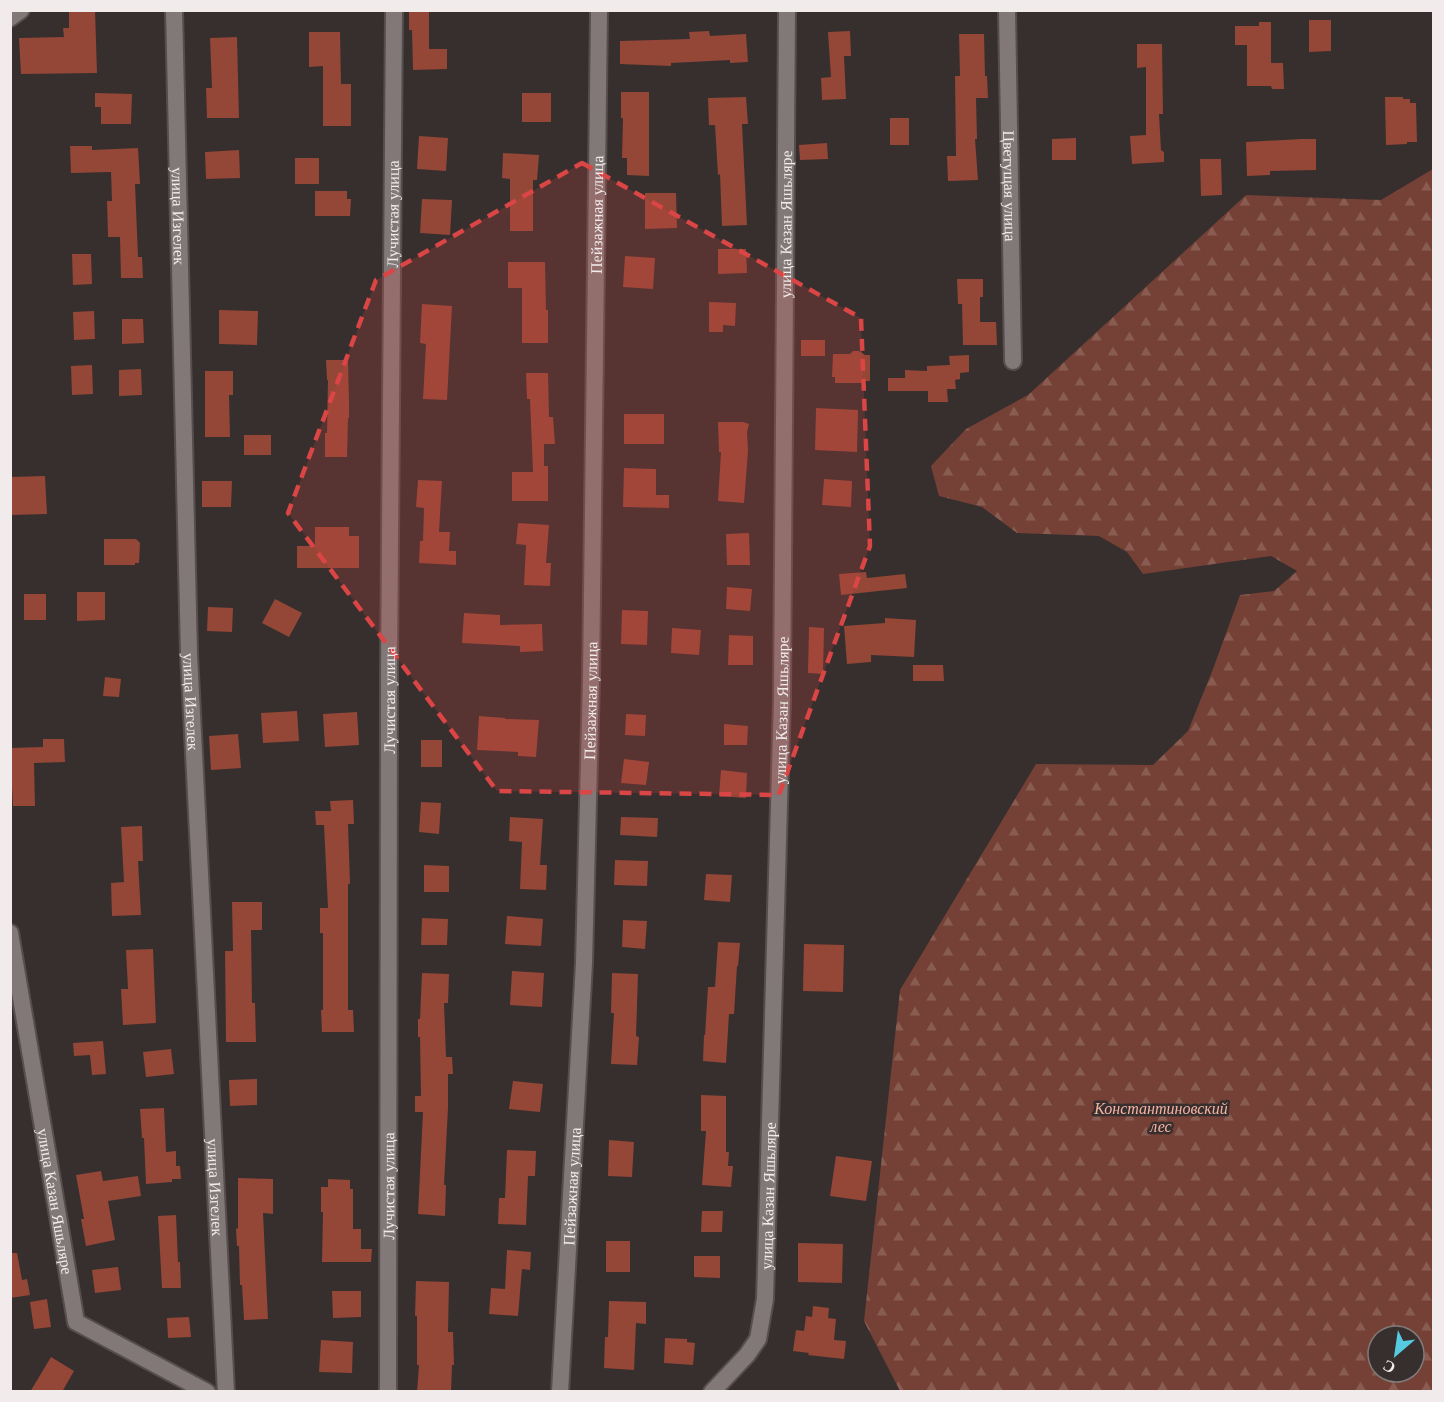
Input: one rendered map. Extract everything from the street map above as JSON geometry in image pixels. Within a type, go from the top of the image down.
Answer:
[{"type":"street","points":[[10,18],[21,10]]},
{"type":"street","name":"улица Изгелек","points":[[174,10],[189,654],[225,1392]]},
{"type":"street","name":"Лучистая улица","points":[[388,1392],[389,673],[394,10]]},
{"type":"street","name":"Пейзажная улица","points":[[560,1392],[584,963],[591,680],[599,10]]},
{"type":"street","name":"улица Казан Яшьляре","points":[[712,1392],[747,1355],[758,1339],[765,1299],[782,699],[788,10]]},
{"type":"street","name":"Цветущая улица","points":[[1007,10],[1013,361]]},
{"type":"street","name":"улица Казан Яшьляре","points":[[10,933],[76,1322],[207,1392]]},
{"type":"highlighted area","points":[[582,163],[861,318],[870,546],[779,795],[497,791],[288,513],[376,280]]},
{"type":"green space","name":"Константиновский лес","points":[[1433,169],[1433,1391],[900,1391],[864,1321],[900,990],[1036,764],[1153,765],[1188,731],[1240,595],[1274,591],[1297,571],[1271,556],[1143,574],[1127,552],[1099,536],[1017,533],[982,507],[939,496],[931,466],[966,429],[1028,395],[1246,195],[1381,200]]},
{"type":"building","points":[[69,10],[95,10],[97,73],[21,74],[19,38],[64,37],[63,28],[69,28]]},
{"type":"building","points":[[409,10],[429,10],[429,49],[447,49],[447,69],[413,70]]},
{"type":"building","points":[[1309,20],[1331,20],[1331,51],[1309,52]]},
{"type":"building","points":[[1259,22],[1271,22],[1271,63],[1283,63],[1284,89],[1272,89],[1271,86],[1247,86],[1247,45],[1235,45],[1235,26],[1259,26]]},
{"type":"building","points":[[709,31],[710,36],[746,34],[748,62],[730,63],[730,60],[671,63],[671,66],[620,64],[620,41],[690,39],[689,32]]},
{"type":"building","points":[[850,31],[851,56],[844,56],[846,99],[822,100],[821,78],[831,77],[828,32]]},
{"type":"building","points":[[309,32],[340,32],[341,84],[351,84],[351,126],[323,126],[323,66],[309,67]]},
{"type":"building","points":[[959,34],[984,34],[988,98],[976,98],[977,139],[975,139],[978,180],[948,181],[947,156],[956,156],[955,76],[960,76]]},
{"type":"building","points":[[237,37],[239,118],[207,118],[206,88],[212,88],[210,38]]},
{"type":"building","points":[[1137,44],[1162,44],[1163,114],[1159,114],[1164,162],[1132,164],[1130,136],[1146,135],[1146,67],[1137,68]]},
{"type":"building","points":[[621,92],[649,92],[649,176],[627,175],[627,158],[622,158]]},
{"type":"building","points":[[95,93],[132,94],[131,124],[101,124],[101,107],[95,107]]},
{"type":"building","points":[[522,93],[551,93],[551,122],[522,122]]},
{"type":"building","points":[[746,97],[748,124],[742,124],[747,225],[722,226],[715,125],[709,125],[708,98]]},
{"type":"building","points":[[1385,97],[1403,97],[1403,99],[1410,99],[1410,103],[1416,103],[1417,142],[1386,145]]},
{"type":"building","points":[[890,118],[909,118],[909,145],[890,145]]},
{"type":"building","points":[[419,136],[448,138],[446,171],[417,169]]},
{"type":"building","points":[[1076,138],[1076,160],[1052,160],[1052,139]]},
{"type":"building","points":[[1316,139],[1316,170],[1270,171],[1270,175],[1247,176],[1246,142]]},
{"type":"building","points":[[827,143],[828,159],[800,160],[799,145]]},
{"type":"building","points":[[70,146],[92,146],[92,150],[138,148],[140,184],[135,184],[138,257],[142,257],[143,278],[121,278],[120,237],[108,237],[107,201],[112,201],[111,172],[71,173]]},
{"type":"building","points":[[239,150],[240,178],[206,179],[205,152]]},
{"type":"building","points":[[503,153],[539,155],[537,180],[533,180],[533,231],[510,231],[510,179],[502,178]]},
{"type":"building","points":[[295,158],[319,158],[319,184],[295,184]]},
{"type":"building","points":[[1200,159],[1221,159],[1222,195],[1201,196]]},
{"type":"building","points":[[315,191],[347,191],[347,199],[351,199],[350,216],[315,216]]},
{"type":"building","points":[[645,193],[676,193],[677,228],[645,229]]},
{"type":"building","points":[[422,199],[452,200],[450,235],[420,233]]},
{"type":"building","points":[[718,249],[746,249],[747,273],[718,274]]},
{"type":"building","points":[[72,254],[91,254],[92,284],[73,285]]},
{"type":"building","points":[[625,256],[655,258],[653,289],[623,287]]},
{"type":"building","points":[[508,262],[545,262],[548,343],[522,343],[522,288],[508,288]]},
{"type":"building","points":[[957,279],[983,279],[980,322],[996,322],[997,345],[963,345],[962,304],[958,304]]},
{"type":"building","points":[[709,302],[736,303],[735,326],[723,325],[723,332],[709,332]]},
{"type":"building","points":[[422,304],[452,306],[447,400],[423,399],[426,344],[420,343]]},
{"type":"building","points":[[219,310],[258,311],[257,345],[219,344]]},
{"type":"building","points":[[94,311],[95,339],[74,340],[73,312]]},
{"type":"building","points":[[122,319],[143,319],[144,343],[122,344]]},
{"type":"building","points":[[801,340],[825,340],[825,356],[801,356]]},
{"type":"building","points":[[853,351],[870,355],[870,381],[835,383],[835,377],[832,377],[833,354],[850,354]]},
{"type":"building","points":[[969,355],[969,372],[960,373],[960,379],[955,380],[956,389],[947,389],[948,402],[928,402],[928,391],[888,391],[888,378],[905,378],[905,370],[927,371],[927,366],[950,365],[949,356]]},
{"type":"building","points":[[326,360],[348,360],[347,457],[325,457],[328,380]]},
{"type":"building","points":[[92,365],[93,394],[72,395],[71,366]]},
{"type":"building","points":[[141,369],[142,395],[119,396],[119,370]]},
{"type":"building","points":[[205,371],[233,371],[233,395],[229,395],[230,437],[205,437]]},
{"type":"building","points":[[526,373],[548,373],[549,417],[553,417],[555,444],[544,444],[544,466],[548,466],[548,501],[512,501],[512,472],[533,472],[530,399],[527,399]]},
{"type":"building","points":[[816,408],[858,410],[857,452],[815,450]]},
{"type":"building","points":[[624,414],[664,414],[664,444],[624,444]]},
{"type":"building","points":[[718,422],[749,424],[744,503],[718,501],[721,452],[719,452]]},
{"type":"building","points":[[244,435],[271,435],[271,455],[244,455]]},
{"type":"building","points":[[624,468],[656,469],[656,495],[669,495],[669,508],[623,507]]},
{"type":"building","points":[[45,476],[47,514],[10,515],[10,477]]},
{"type":"building","points":[[824,479],[852,481],[851,507],[822,505]]},
{"type":"building","points":[[418,480],[442,481],[439,532],[450,532],[449,551],[456,551],[456,565],[419,563],[420,541],[423,541],[424,508],[416,507]]},
{"type":"building","points":[[202,481],[232,481],[231,507],[202,507]]},
{"type":"building","points":[[518,523],[549,525],[546,563],[551,563],[550,586],[524,585],[526,545],[516,544]]},
{"type":"building","points":[[315,527],[349,527],[349,536],[359,536],[359,568],[297,568],[297,546],[315,546]]},
{"type":"building","points":[[749,533],[750,565],[727,565],[726,534]]},
{"type":"building","points":[[104,539],[136,539],[140,543],[139,563],[104,565]]},
{"type":"building","points":[[866,572],[867,578],[905,574],[907,588],[841,595],[839,574]]},
{"type":"building","points":[[727,587],[752,589],[750,611],[726,609]]},
{"type":"building","points":[[77,592],[105,592],[105,620],[77,621]]},
{"type":"building","points":[[24,594],[46,594],[46,620],[24,620]]},
{"type":"building","points":[[275,599],[302,613],[289,637],[262,623]]},
{"type":"building","points":[[208,607],[233,608],[232,632],[207,631]]},
{"type":"building","points":[[622,610],[648,611],[647,645],[621,644]]},
{"type":"building","points":[[464,613],[500,615],[500,625],[542,624],[543,651],[520,652],[520,646],[462,643]]},
{"type":"building","points":[[885,618],[916,620],[914,657],[871,655],[871,662],[847,664],[844,626],[885,623]]},
{"type":"building","points":[[809,627],[824,628],[823,674],[808,673]]},
{"type":"building","points":[[672,628],[701,630],[699,655],[671,653]]},
{"type":"building","points":[[729,635],[753,636],[753,665],[728,665]]},
{"type":"building","points":[[913,665],[943,665],[944,681],[913,681]]},
{"type":"building","points":[[105,677],[121,679],[119,697],[103,696]]},
{"type":"building","points":[[297,711],[299,741],[263,743],[261,713]]},
{"type":"building","points":[[357,712],[359,745],[325,747],[323,714]]},
{"type":"building","points":[[626,714],[646,715],[645,736],[625,735]]},
{"type":"building","points":[[479,716],[539,720],[536,757],[518,756],[518,752],[477,750]]},
{"type":"building","points":[[724,724],[748,726],[747,745],[724,745]]},
{"type":"building","points":[[238,734],[241,768],[211,770],[209,736]]},
{"type":"building","points":[[43,739],[64,739],[65,762],[34,763],[35,806],[13,806],[10,748],[43,747]]},
{"type":"building","points":[[421,740],[442,740],[442,767],[421,767]]},
{"type":"building","points":[[624,759],[649,762],[646,785],[621,783]]},
{"type":"building","points":[[721,770],[747,773],[746,798],[719,796]]},
{"type":"building","points":[[353,800],[354,824],[348,824],[350,884],[348,884],[348,1010],[353,1010],[354,1032],[322,1032],[323,933],[320,933],[320,908],[328,908],[324,825],[316,825],[315,811],[331,811],[330,801]]},
{"type":"building","points":[[421,802],[441,803],[439,834],[419,832]]},
{"type":"building","points":[[510,817],[543,819],[540,865],[547,865],[546,890],[520,889],[522,842],[509,841]]},
{"type":"building","points":[[621,817],[658,818],[657,837],[620,835]]},
{"type":"building","points":[[142,826],[143,861],[138,861],[141,915],[112,916],[111,883],[124,882],[121,827]]},
{"type":"building","points":[[615,860],[648,861],[647,886],[614,885]]},
{"type":"building","points":[[424,865],[449,866],[449,892],[424,892]]},
{"type":"building","points":[[706,874],[732,875],[730,902],[704,900]]},
{"type":"building","points":[[232,902],[262,902],[262,930],[251,930],[252,1003],[255,1003],[256,1042],[226,1042],[225,951],[233,951]]},
{"type":"building","points":[[507,916],[543,919],[541,946],[505,944]]},
{"type":"building","points":[[422,918],[448,919],[447,945],[421,945]]},
{"type":"building","points":[[623,920],[647,921],[645,949],[622,947]]},
{"type":"building","points":[[718,942],[740,943],[734,1014],[729,1014],[726,1063],[703,1061],[708,987],[715,987]]},
{"type":"building","points":[[804,944],[844,945],[843,992],[803,991]]},
{"type":"building","points":[[153,949],[156,1023],[123,1025],[121,989],[128,989],[126,950]]},
{"type":"building","points":[[512,971],[544,973],[542,1007],[510,1005]]},
{"type":"building","points":[[422,973],[449,974],[448,1003],[444,1003],[446,1057],[452,1057],[453,1074],[448,1074],[445,1216],[418,1214],[423,1112],[415,1112],[415,1096],[421,1096],[418,1019],[420,1019]]},
{"type":"building","points":[[612,973],[638,974],[637,1065],[611,1064],[614,1013],[611,1013]]},
{"type":"building","points":[[103,1041],[106,1074],[92,1075],[90,1055],[74,1056],[73,1043]]},
{"type":"building","points":[[171,1049],[174,1074],[146,1077],[143,1052]]},
{"type":"building","points":[[257,1079],[257,1105],[230,1106],[229,1080]]},
{"type":"building","points":[[513,1081],[543,1084],[540,1112],[509,1109]]},
{"type":"building","points":[[701,1095],[726,1096],[726,1152],[729,1152],[728,1166],[733,1166],[731,1187],[702,1185],[706,1131],[701,1131]]},
{"type":"building","points":[[164,1108],[166,1152],[176,1151],[176,1166],[180,1166],[181,1179],[146,1184],[140,1109]]},
{"type":"building","points":[[609,1140],[634,1142],[632,1177],[608,1176]]},
{"type":"building","points":[[507,1150],[536,1151],[535,1176],[528,1176],[526,1225],[498,1224],[499,1198],[505,1198]]},
{"type":"building","points":[[836,1156],[872,1161],[866,1201],[830,1196]]},
{"type":"building","points":[[101,1171],[103,1181],[138,1176],[141,1196],[108,1201],[115,1240],[86,1246],[76,1175]]},
{"type":"building","points":[[238,1178],[273,1179],[273,1214],[263,1213],[268,1319],[244,1320],[236,1229],[238,1228]]},
{"type":"building","points":[[328,1179],[350,1180],[350,1189],[353,1189],[353,1229],[361,1229],[361,1249],[372,1249],[371,1262],[322,1262],[321,1187],[328,1187]]},
{"type":"building","points":[[702,1211],[723,1211],[722,1232],[701,1232]]},
{"type":"building","points":[[176,1215],[181,1288],[162,1288],[158,1216]]},
{"type":"building","points":[[606,1241],[630,1241],[630,1272],[606,1272]]},
{"type":"building","points":[[798,1243],[843,1244],[842,1283],[798,1282]]},
{"type":"building","points":[[507,1250],[531,1252],[530,1270],[522,1269],[518,1316],[489,1314],[491,1288],[505,1289]]},
{"type":"building","points":[[10,1253],[17,1253],[22,1280],[27,1279],[30,1295],[10,1298]]},
{"type":"building","points":[[694,1256],[720,1256],[720,1278],[694,1277]]},
{"type":"building","points":[[118,1267],[121,1290],[95,1293],[92,1270]]},
{"type":"building","points":[[416,1281],[449,1282],[448,1332],[453,1332],[454,1365],[452,1365],[451,1392],[417,1392],[419,1365],[417,1365],[417,1316],[415,1316]]},
{"type":"building","points":[[332,1291],[361,1291],[361,1317],[333,1318]]},
{"type":"building","points":[[47,1299],[51,1327],[34,1329],[30,1302]]},
{"type":"building","points":[[609,1301],[646,1302],[646,1324],[636,1323],[634,1370],[604,1368]]},
{"type":"building","points":[[813,1306],[829,1308],[828,1318],[836,1319],[834,1340],[846,1341],[844,1359],[793,1351],[796,1330],[804,1331],[806,1316],[812,1317]]},
{"type":"building","points":[[189,1317],[191,1337],[168,1338],[167,1318]]},
{"type":"building","points":[[665,1338],[687,1339],[687,1342],[695,1343],[693,1365],[664,1363]]},
{"type":"building","points":[[321,1340],[353,1342],[352,1373],[319,1372]]},
{"type":"building","points":[[51,1357],[74,1371],[62,1392],[30,1392]]}]
